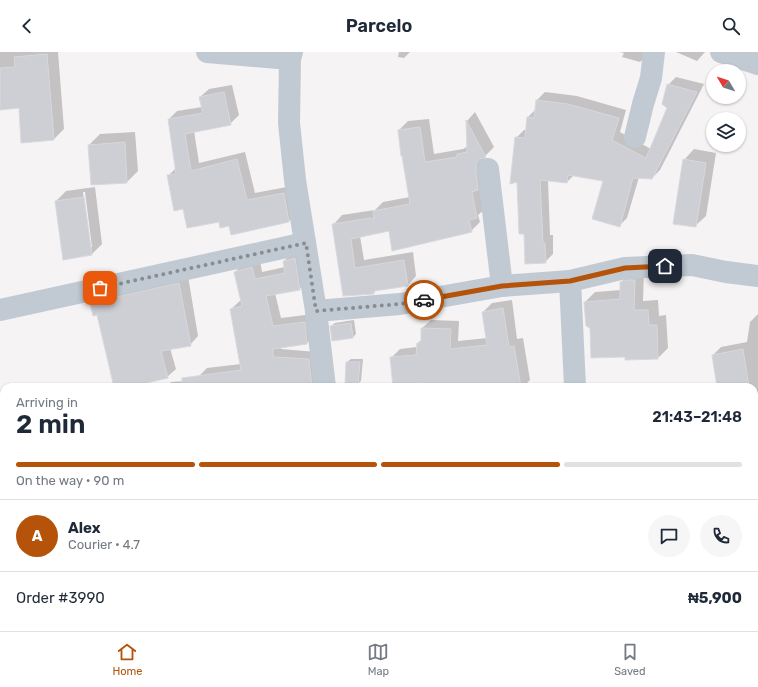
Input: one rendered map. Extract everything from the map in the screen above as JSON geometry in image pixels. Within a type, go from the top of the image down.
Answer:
[{"type":"street","points":[[207,52],[291,56],[289,123],[295,180],[316,311],[325,383]]},
{"type":"street","points":[[635,137],[651,78],[654,52]]},
{"type":"street","points":[[721,52],[758,64]]},
{"type":"street","points":[[488,169],[502,286]]},
{"type":"street","points":[[0,310],[306,243]]},
{"type":"street","points":[[316,311],[400,304],[502,286],[570,281],[625,268],[692,265],[726,272],[758,276]]},
{"type":"street","points":[[570,281],[575,383]]},
{"type":"building","points":[[47,54],[54,140],[21,143],[19,108],[0,110],[0,68],[15,67],[14,57]]},
{"type":"building","points":[[667,84],[697,92],[652,179],[633,178],[620,227],[592,219],[603,181],[568,175],[567,183],[540,180],[543,243],[545,243],[546,263],[525,264],[524,234],[519,234],[517,182],[510,184],[515,137],[525,138],[527,117],[534,118],[536,100],[568,104],[619,118],[612,140],[646,158],[667,108],[662,104]]},
{"type":"building","points":[[224,92],[231,125],[185,134],[191,171],[237,159],[247,200],[284,193],[289,222],[231,235],[229,226],[220,228],[219,222],[187,228],[183,209],[174,211],[167,175],[176,174],[168,119],[203,113],[199,97]]},
{"type":"building","points":[[466,120],[486,157],[480,159],[476,164],[478,190],[472,192],[477,218],[469,220],[472,232],[392,251],[389,231],[351,239],[355,268],[404,260],[408,286],[374,291],[374,294],[343,296],[332,224],[370,218],[374,219],[373,211],[410,204],[401,156],[398,130],[420,127],[425,162],[457,157],[457,154],[467,152]]},
{"type":"building","points":[[125,142],[127,183],[91,185],[88,145]]},
{"type":"building","points":[[683,159],[706,163],[696,227],[673,224]]},
{"type":"building","points":[[84,197],[92,255],[63,260],[55,201]]},
{"type":"building","points":[[295,258],[300,290],[266,296],[273,326],[305,322],[307,344],[273,349],[273,357],[309,359],[312,383],[182,383],[182,378],[241,370],[230,309],[242,306],[234,272],[252,267],[255,279],[285,273],[283,261]]},
{"type":"building","points":[[635,280],[634,310],[648,310],[649,325],[657,325],[658,359],[625,360],[625,357],[591,358],[590,328],[586,326],[584,302],[620,299],[620,282]]},
{"type":"building","points":[[179,283],[191,346],[161,351],[168,378],[147,383],[113,383],[97,315],[93,316],[90,303]]},
{"type":"building","points":[[503,308],[509,347],[514,346],[520,383],[393,383],[390,357],[416,355],[417,343],[421,343],[421,328],[451,329],[450,349],[487,345],[482,312]]},
{"type":"building","points":[[351,323],[353,338],[332,341],[330,326]]},
{"type":"building","points":[[743,349],[748,383],[716,383],[712,355]]},
{"type":"building","points":[[346,362],[360,362],[358,383],[345,383]]},
{"type":"way so far","points":[[100,288],[306,243],[316,311],[400,304],[424,300]]},
{"type":"route","points":[[424,300],[502,286],[570,281],[625,268],[665,266]]}]
